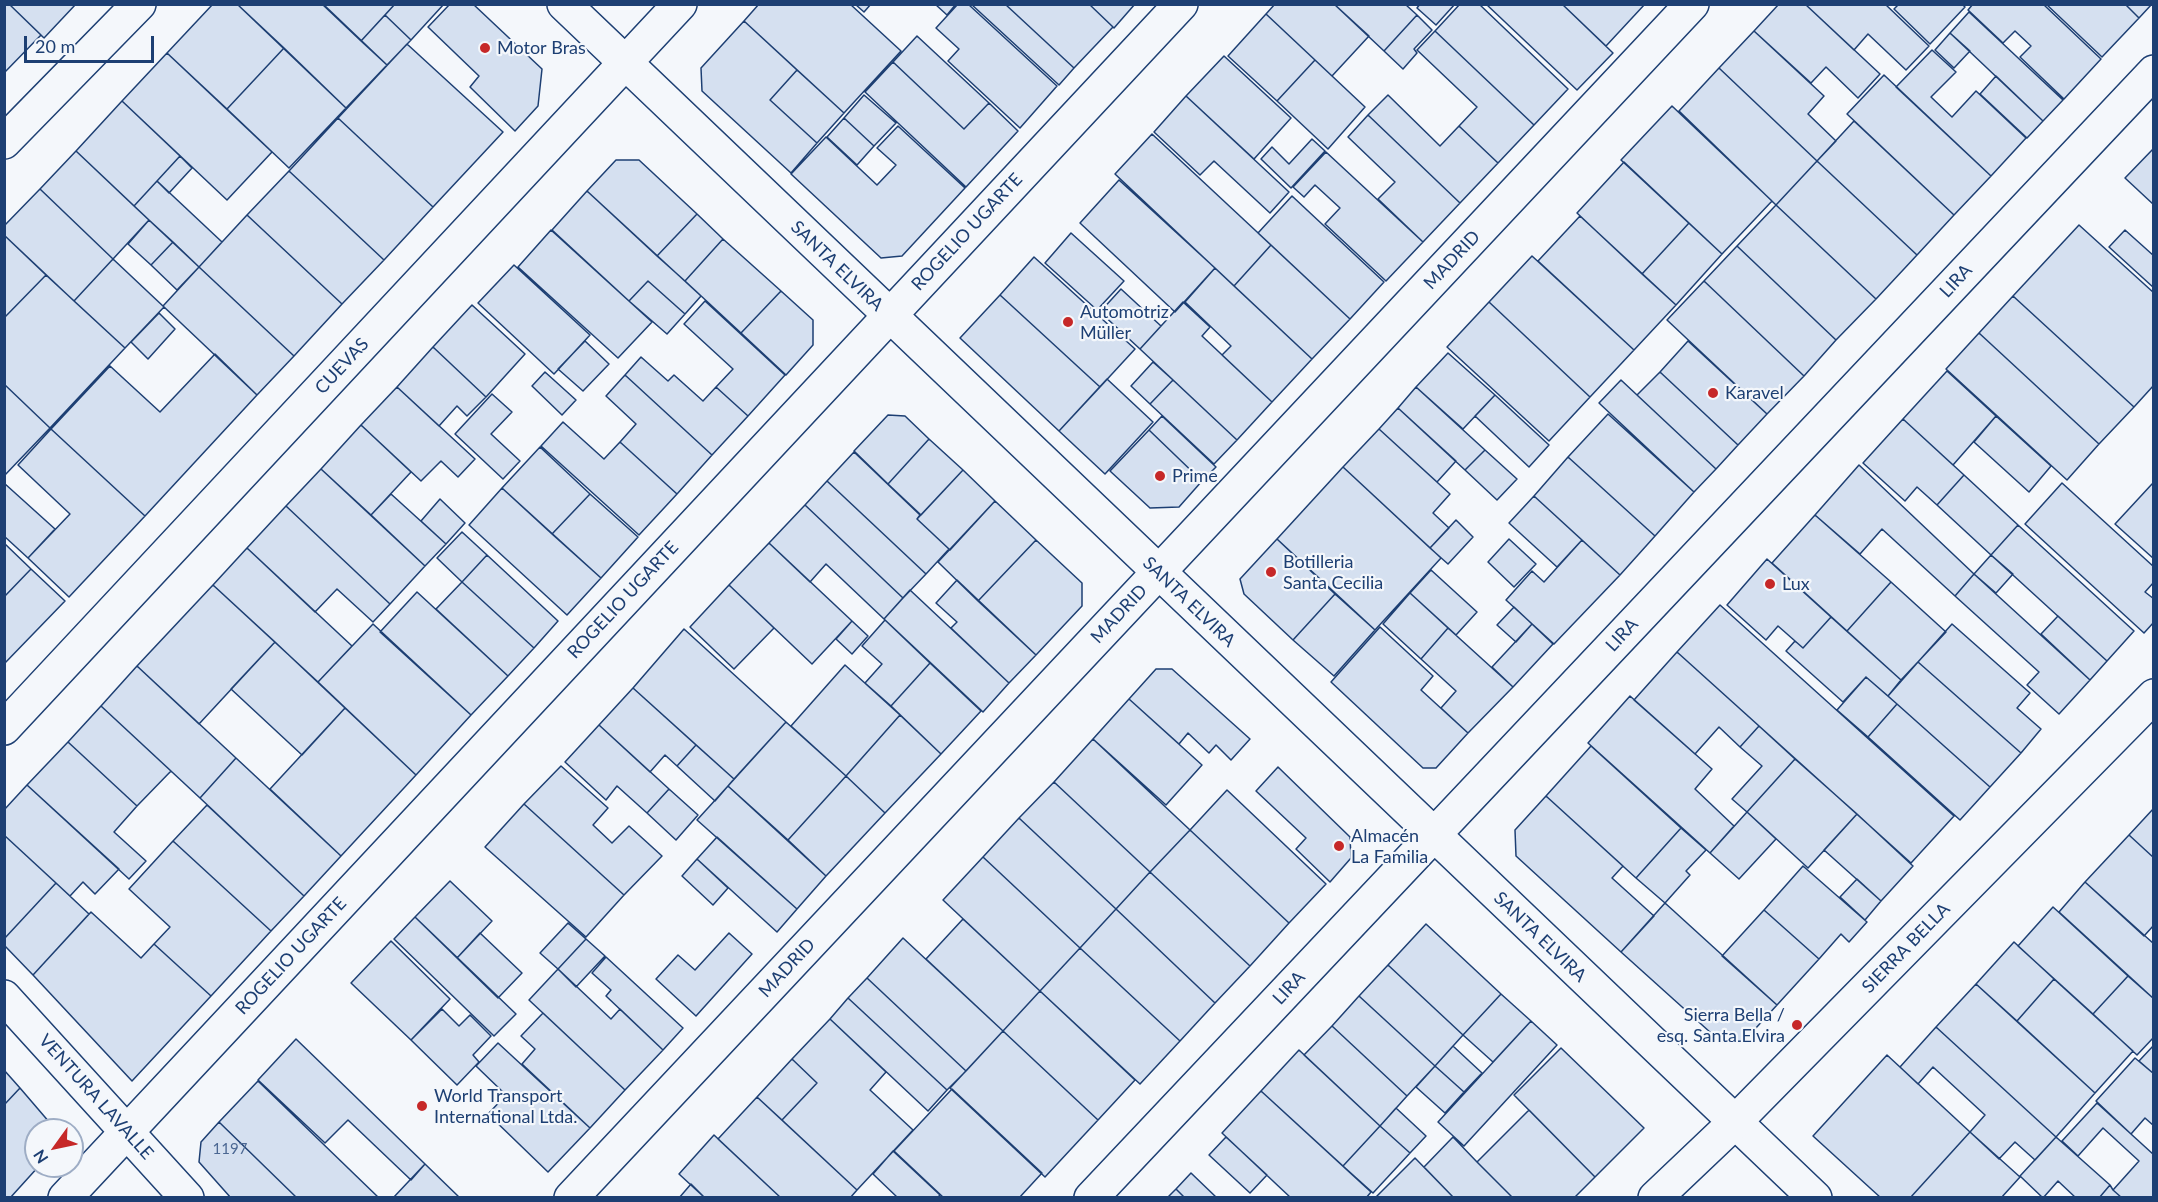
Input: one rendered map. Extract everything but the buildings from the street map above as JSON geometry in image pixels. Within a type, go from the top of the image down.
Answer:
[{"type":"street","points":[[4,142],[139,4]]},
{"type":"street","name":"SANTA ELVIRA","points":[[564,4],[1158,573],[1815,1197]]},
{"type":"street","name":"CUEVAS","points":[[4,728],[680,4]]},
{"type":"street","name":"ROGELIO UGARTE","points":[[65,1197],[1181,4]]},
{"type":"street","name":"MADRID","points":[[571,1197],[1692,4]]},
{"type":"street","name":"LIRA","points":[[1091,1197],[2154,72]]},
{"type":"street","name":"SIERRA BELLA","points":[[1655,1197],[1735,1122],[2154,696]]},
{"type":"street","name":"VENTURA LAVALLE","points":[[4,997],[187,1197]]},
{"type":"place","name":"Motor Bras","points":[[485,48]]},
{"type":"place","name":"Automotriz Müller","points":[[1068,322]]},
{"type":"place","name":"Karavel","points":[[1713,393]]},
{"type":"place","name":"Prime","points":[[1160,476]]},
{"type":"place","name":"Botilleria Santa Cecilia","points":[[1271,572]]},
{"type":"place","name":"Lux","points":[[1770,584]]},
{"type":"place","name":"Almacén La Familia","points":[[1339,846]]},
{"type":"place","name":"Sierra Bella / esq. Santa Elvira","points":[[1797,1025]]},
{"type":"place","name":"World Transport International Ltda.","points":[[422,1106]]}]
